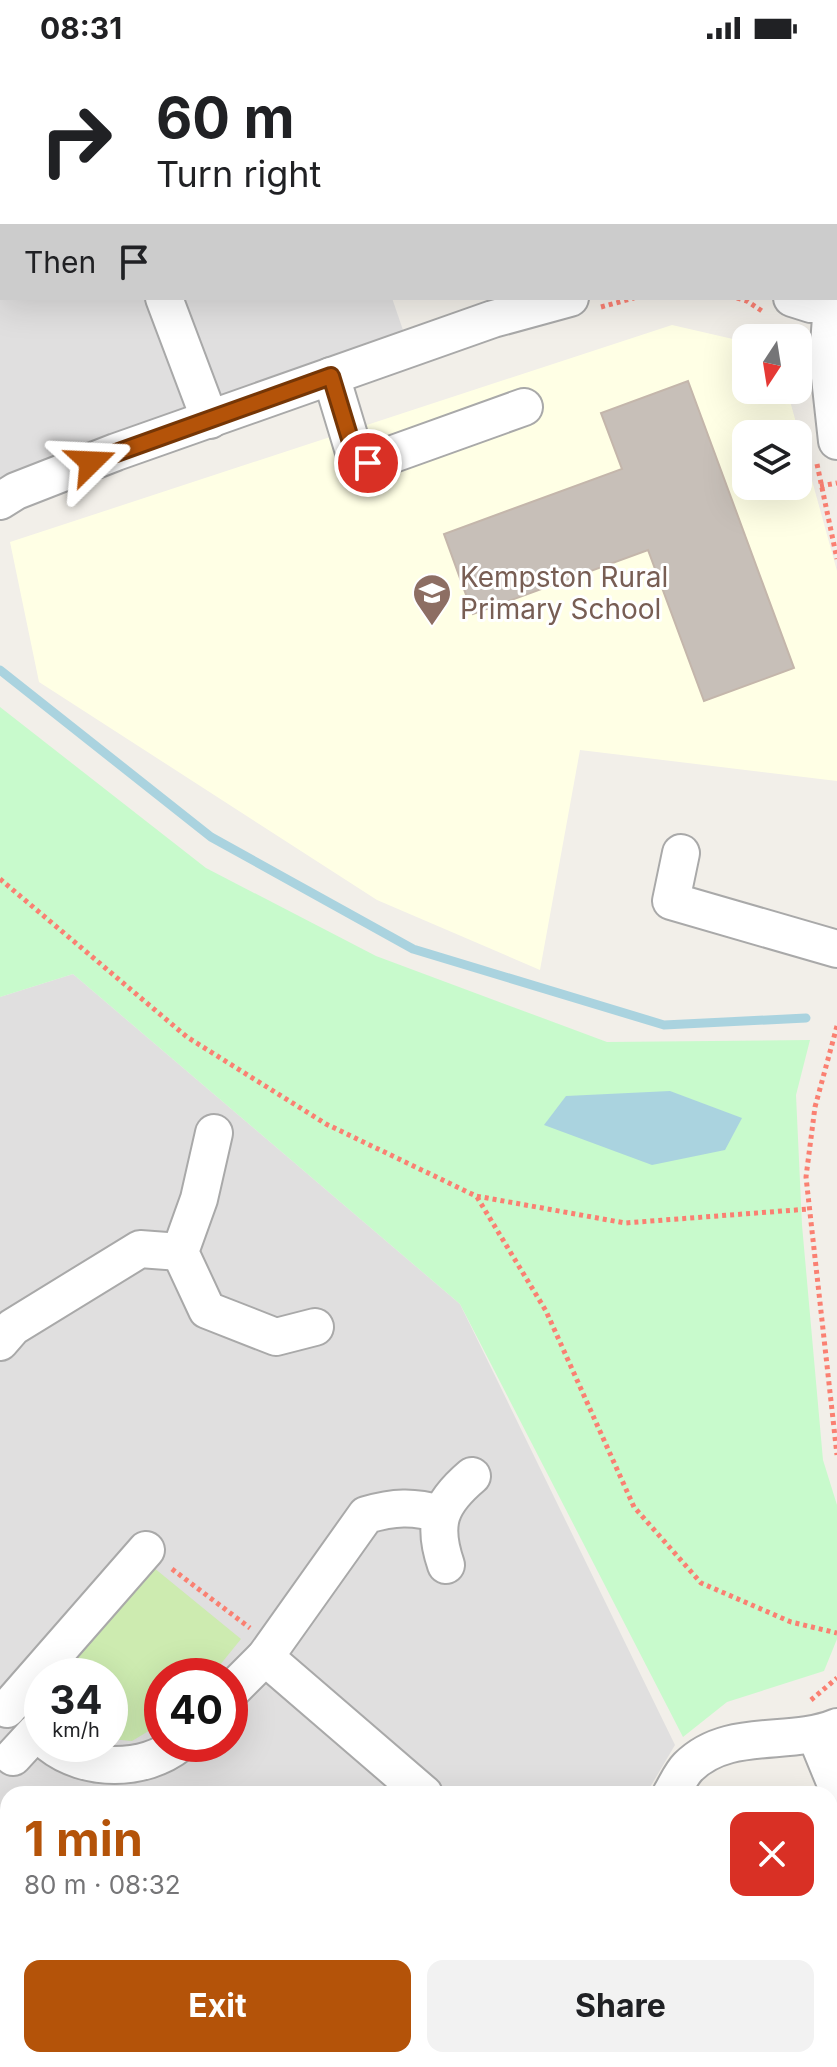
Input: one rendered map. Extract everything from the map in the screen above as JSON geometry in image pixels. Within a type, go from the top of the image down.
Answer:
[{"type":"street","points":[[165,300],[210,420]]},
{"type":"street","points":[[0,501],[16,491],[116,452],[493,319],[563,300]]},
{"type":"street","points":[[798,300],[811,304],[834,302],[828,359],[837,441]]},
{"type":"street","points":[[331,376],[354,452],[368,463],[524,407]]},
{"type":"street","points":[[681,853],[667,915],[837,949]]},
{"type":"street","points":[[214,1133],[199,1199],[180,1252],[207,1310],[276,1337],[315,1327]]},
{"type":"street","points":[[0,1342],[13,1327],[140,1249],[180,1252]]},
{"type":"street","points":[[446,1565],[438,1542],[440,1514],[453,1492],[472,1476]]},
{"type":"street","points":[[248,1674],[265,1657],[366,1515],[394,1507],[418,1508],[440,1514]]},
{"type":"street","points":[[24,1729],[4,1706],[146,1550]]},
{"type":"street","points":[[265,1657],[415,1786]]},
{"type":"street","points":[[676,1786],[688,1767],[733,1742],[826,1731],[837,1786]]},
{"type":"street","points":[[90,1762],[124,1780],[146,1762]]},
{"type":"path","points":[[820,486],[837,483]]},
{"type":"path","points":[[0,879],[187,1037],[326,1124],[476,1196],[625,1223],[809,1209]]},
{"type":"path","points":[[837,1026],[815,1107],[806,1177],[837,1455]]},
{"type":"path","points":[[476,1196],[546,1311],[634,1507],[701,1583],[791,1622],[837,1633]]},
{"type":"path","points":[[146,1550],[250,1628],[265,1657]]},
{"type":"shaded area","points":[[0,300],[393,300],[404,333],[0,494]]},
{"type":"shaded area","name":"Kempston Rural Primary School","points":[[672,325],[732,339],[732,404],[791,404],[795,420],[732,420],[732,500],[812,500],[812,480],[837,571],[837,781],[580,750],[540,970],[377,900],[39,682],[10,542]]},
{"type":"shaded area","points":[[73,974],[460,1304],[675,1745],[651,1786],[0,1786],[0,997]]},
{"type":"green space","points":[[0,707],[206,868],[376,956],[607,1042],[810,1040],[796,1095],[802,1225],[823,1460],[837,1505],[837,1639],[824,1671],[727,1702],[683,1737],[460,1304],[73,974],[0,997]]},
{"type":"green space","points":[[148,1563],[241,1639],[226,1658],[144,1658],[144,1734],[132,1741],[128,1741],[128,1658],[70,1658]]},
{"type":"water","points":[[670,1091],[742,1118],[725,1150],[652,1165],[544,1125],[566,1096]]},
{"type":"building","points":[[688,381],[794,668],[704,701],[648,550],[473,614],[444,534],[622,469],[601,413]]},
{"type":"waterway","points":[[0,670],[211,837],[413,949],[664,1025],[806,1018]]},
{"type":"place","name":"Kempston Rural Primary School","points":[[432,627]]},
{"type":"route","points":[[91,462],[331,376],[354,452],[368,463]]}]
